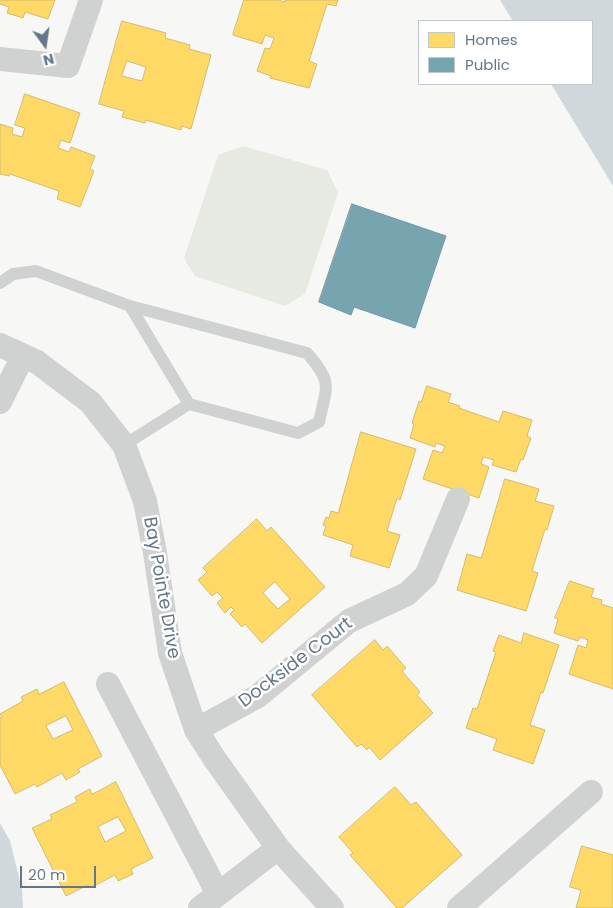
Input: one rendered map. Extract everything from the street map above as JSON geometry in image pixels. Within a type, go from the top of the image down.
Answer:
[{"type":"street","points":[[0,59],[68,66],[91,0]]},
{"type":"street","name":"Bay Pointe Drive","points":[[0,345],[36,362],[90,402],[124,446],[145,501],[170,654],[196,730],[278,848],[332,908]]},
{"type":"street","points":[[0,402],[23,356]]},
{"type":"street","name":"Dockside Court","points":[[196,730],[258,696],[348,621],[407,594],[426,576],[458,499]]},
{"type":"street","points":[[108,684],[209,901],[278,848]]},
{"type":"street","points":[[459,908],[591,792]]},
{"type":"lane","points":[[0,283],[13,274],[36,271],[130,306],[307,353],[321,369],[327,385],[320,422],[298,433],[189,404],[130,306]]},
{"type":"lane","points":[[124,446],[189,404]]},
{"type":"shaded area","points":[[500,0],[613,0],[613,186],[552,85],[593,85],[593,20],[512,20]]},
{"type":"shaded area","points":[[243,146],[327,170],[338,193],[305,294],[285,306],[195,276],[184,258],[218,155]]},
{"type":"shaded area","points":[[0,823],[10,841],[22,889],[23,908],[0,908]]},
{"type":"building: Homes","points":[[0,0],[55,0],[48,19],[25,12],[23,18],[7,13],[9,7],[0,4]]},
{"type":"building: Homes","points":[[244,0],[278,0],[285,2],[285,0],[338,0],[336,6],[327,4],[309,61],[317,64],[309,88],[270,78],[271,76],[257,71],[265,48],[270,49],[274,38],[265,35],[262,44],[233,35]]},
{"type":"building: Homes","points":[[122,21],[166,33],[165,38],[190,45],[189,49],[211,55],[191,129],[182,126],[181,130],[146,120],[145,123],[122,117],[124,111],[99,104]],"holes":[[[127,61],[146,67],[142,81],[122,76]]]},
{"type":"building: Homes","points":[[25,94],[80,113],[70,143],[61,140],[58,148],[69,152],[71,147],[95,156],[90,169],[94,171],[80,207],[57,199],[59,191],[10,174],[9,176],[0,174],[0,124],[13,128],[12,134],[22,137],[25,128],[15,125]]},
{"type":"building: Homes","points":[[427,386],[451,394],[448,402],[460,406],[459,408],[499,422],[503,411],[532,420],[527,436],[531,438],[523,460],[521,459],[516,472],[492,465],[494,460],[483,457],[481,464],[489,467],[479,498],[423,479],[433,450],[442,453],[445,446],[436,443],[435,447],[410,438],[414,424],[412,423],[419,401],[421,402]]},
{"type":"building: Homes","points":[[361,432],[416,449],[400,500],[397,498],[387,531],[400,535],[389,568],[350,556],[353,545],[323,535],[326,526],[323,525],[326,517],[329,518],[331,511],[338,513]]},
{"type":"building: Homes","points":[[505,479],[539,489],[535,501],[554,506],[532,571],[538,573],[526,611],[457,590],[467,554],[481,558]]},
{"type":"building: Homes","points":[[257,519],[267,531],[271,527],[325,587],[262,643],[245,624],[242,627],[230,614],[234,610],[231,607],[225,613],[217,603],[223,598],[217,592],[212,596],[198,580],[207,572],[203,568]],"holes":[[[275,582],[290,599],[278,609],[263,593]]]},
{"type":"building: Homes","points":[[570,581],[594,589],[591,597],[602,600],[601,604],[613,608],[613,689],[569,674],[578,645],[586,648],[588,640],[580,637],[578,641],[554,633],[558,619],[555,618]]},
{"type":"building: Homes","points":[[524,633],[559,645],[530,725],[545,730],[533,764],[493,750],[497,739],[466,728],[473,708],[477,709],[496,652],[493,651],[499,635],[521,643]]},
{"type":"building: Homes","points":[[375,640],[383,650],[387,646],[406,668],[402,671],[420,692],[417,695],[433,713],[380,760],[369,747],[367,750],[361,744],[357,747],[312,695]]},
{"type":"building: Homes","points":[[64,682],[102,756],[78,769],[80,772],[66,780],[62,773],[37,787],[35,784],[15,794],[0,765],[0,718],[2,717],[0,714],[23,701],[21,697],[37,689],[39,694]],"holes":[[[66,716],[73,730],[53,739],[46,726]]]},
{"type":"building: Homes","points":[[116,782],[153,858],[131,869],[133,874],[118,881],[115,875],[90,888],[88,885],[66,896],[32,828],[52,819],[50,815],[77,802],[75,797],[90,789],[92,794]],"holes":[[[118,817],[126,831],[105,842],[98,827]]]},
{"type":"building: Homes","points":[[395,787],[411,805],[416,802],[462,855],[402,908],[397,908],[350,855],[353,853],[339,837]]},
{"type":"building: Homes","points":[[582,846],[613,855],[613,908],[576,908],[581,890],[570,887]]},
{"type":"building: Public","points":[[352,204],[446,236],[415,328],[354,307],[351,315],[319,302]]}]
